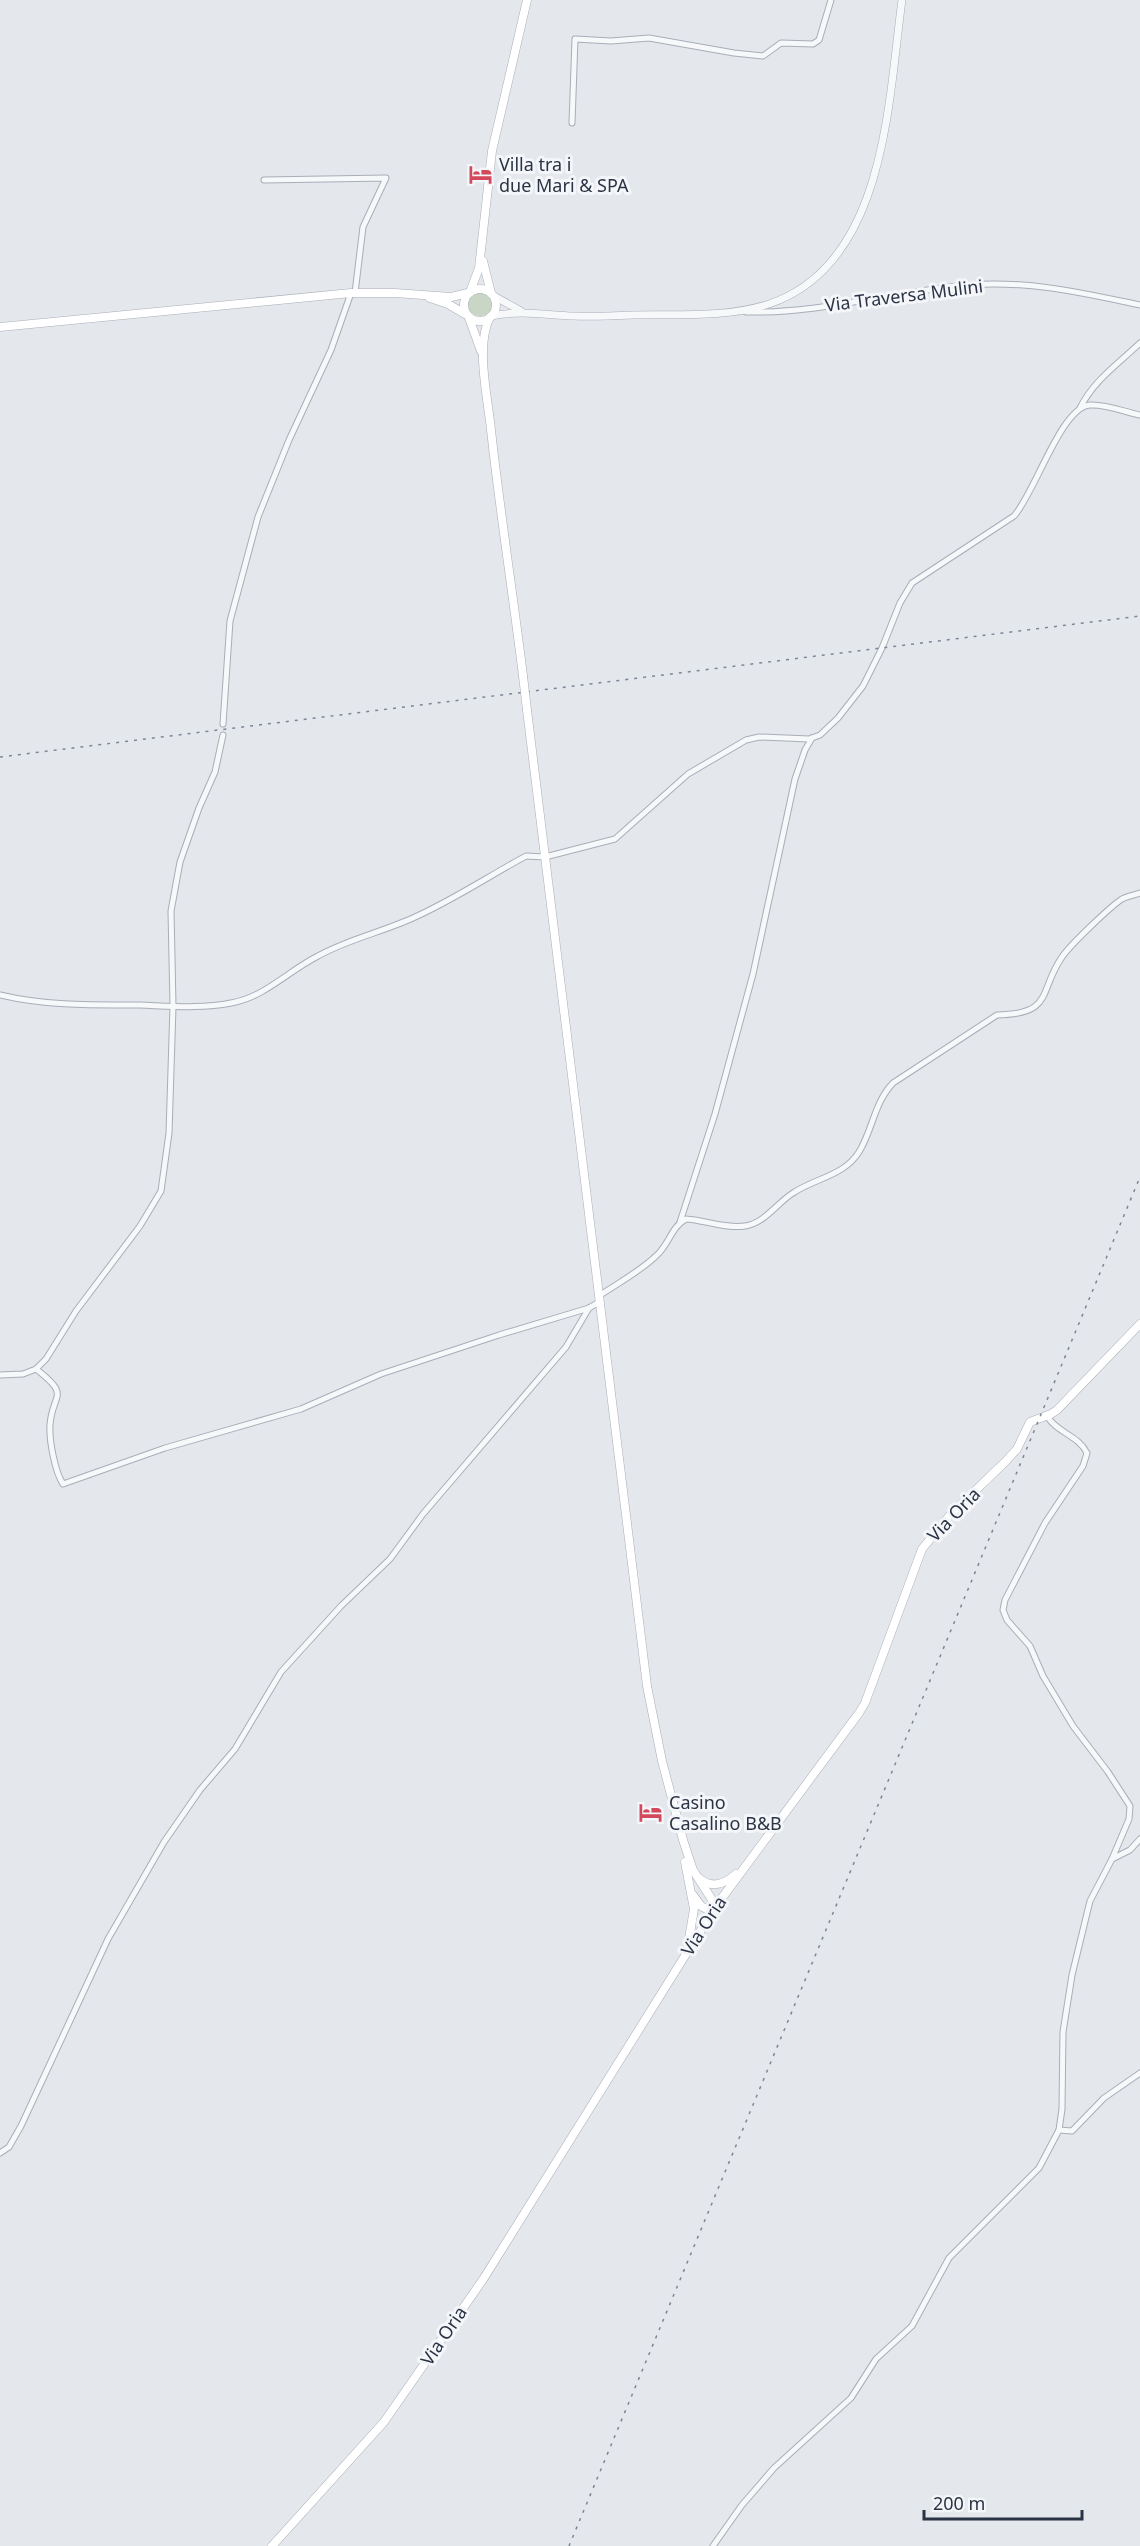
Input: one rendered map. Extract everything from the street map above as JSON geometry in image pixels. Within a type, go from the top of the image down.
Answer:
[{"type":"main road","points":[[484,362],[463,303],[477,278],[492,151],[527,0]]},
{"type":"main road","points":[[482,245],[484,269],[496,307],[484,333],[484,362],[496,477],[523,676],[647,1686],[692,1893],[693,1921],[686,1952]]},
{"type":"main road","points":[[0,327],[353,293],[451,297],[483,288],[493,295]]},
{"type":"main road","points":[[420,296],[448,304],[479,321],[491,316]]},
{"type":"main road","name":"Via Oria","points":[[273,2546],[384,2422],[416,2378],[517,2226],[714,1909],[865,1703],[922,1549],[950,1515],[1017,1449],[1030,1422],[1057,1410],[1140,1323]]},
{"type":"main road","points":[[670,1794],[693,1870],[714,1909]]},
{"type":"main road","points":[[693,1870],[703,1882],[713,1884],[724,1883],[744,1868]]},
{"type":"main road","points":[[692,1893],[701,1906],[714,1909]]},
{"type":"street","points":[[572,123],[575,39],[611,41],[658,39],[761,56],[781,43],[813,44],[819,40],[831,0]]},
{"type":"street","points":[[491,316],[739,312],[770,304],[816,277],[841,250],[865,205],[884,128],[902,0]]},
{"type":"street","points":[[224,724],[230,621],[258,517],[289,440],[331,350],[353,293],[363,227],[386,178],[264,180]]},
{"type":"street","name":"Via Traversa Mulini","points":[[739,312],[764,312],[836,304],[970,285],[1060,288],[1140,305]]},
{"type":"street","points":[[493,295],[516,310],[529,314]]},
{"type":"street","points":[[0,995],[27,1002],[173,1006],[230,1003],[256,996],[317,956],[358,937],[394,927],[417,916],[526,856],[545,857],[615,839],[688,774],[746,740],[759,737],[812,738],[820,735],[838,718],[863,686],[900,603],[912,584],[1014,516],[1023,505],[1069,419],[1080,408],[1088,392],[1104,374],[1140,343]]},
{"type":"street","points":[[1080,408],[1097,405],[1140,416]]},
{"type":"street","points":[[0,1375],[23,1374],[36,1369],[57,1344],[76,1311],[140,1226],[161,1191],[170,1133],[173,1006],[171,911],[178,872],[199,808],[215,772],[223,735]]},
{"type":"street","points":[[0,2153],[9,2147],[21,2126],[108,1939],[158,1852],[200,1790],[236,1749],[281,1672],[341,1606],[390,1559],[423,1514],[566,1347],[589,1308],[668,1245],[680,1222],[715,1114],[753,974],[795,779],[805,750],[812,738]]},
{"type":"street","points":[[680,1222],[686,1219],[742,1227],[752,1225],[793,1193],[850,1164],[860,1151],[884,1093],[894,1083],[997,1015],[1017,1015],[1030,1011],[1045,996],[1061,958],[1074,944],[1122,899],[1140,893]]},
{"type":"street","points":[[36,1369],[55,1387],[58,1396],[50,1425],[57,1476],[63,1484],[165,1448],[301,1409],[381,1374],[589,1308]]},
{"type":"street","points":[[713,2546],[742,2505],[774,2468],[850,2398],[876,2359],[912,2326],[949,2258],[1039,2168],[1059,2130],[1062,2109],[1063,2032],[1072,1975],[1090,1901],[1112,1859],[1129,1819],[1130,1806],[1108,1772],[1073,1726],[1043,1676],[1029,1646],[1007,1620],[1003,1610],[1005,1600],[1045,1523],[1083,1466],[1087,1453],[1082,1442],[1052,1425],[1047,1416]]},
{"type":"street","points":[[1112,1859],[1130,1850],[1140,1839]]},
{"type":"street","points":[[1059,2130],[1072,2131],[1104,2098],[1140,2073]]},
{"type":"green space","points":[[480,292],[488,296],[492,304],[488,312],[480,316],[472,312],[468,304],[472,296]]},
{"type":"railway","points":[[0,757],[1140,616]]},
{"type":"railway","points":[[569,2546],[1140,1177]]},
{"type":"place","name":"Villa tra i due Mari & SPA","points":[[481,175]]},
{"type":"place","name":"Casino Casalino B&B","points":[[651,1813]]}]
